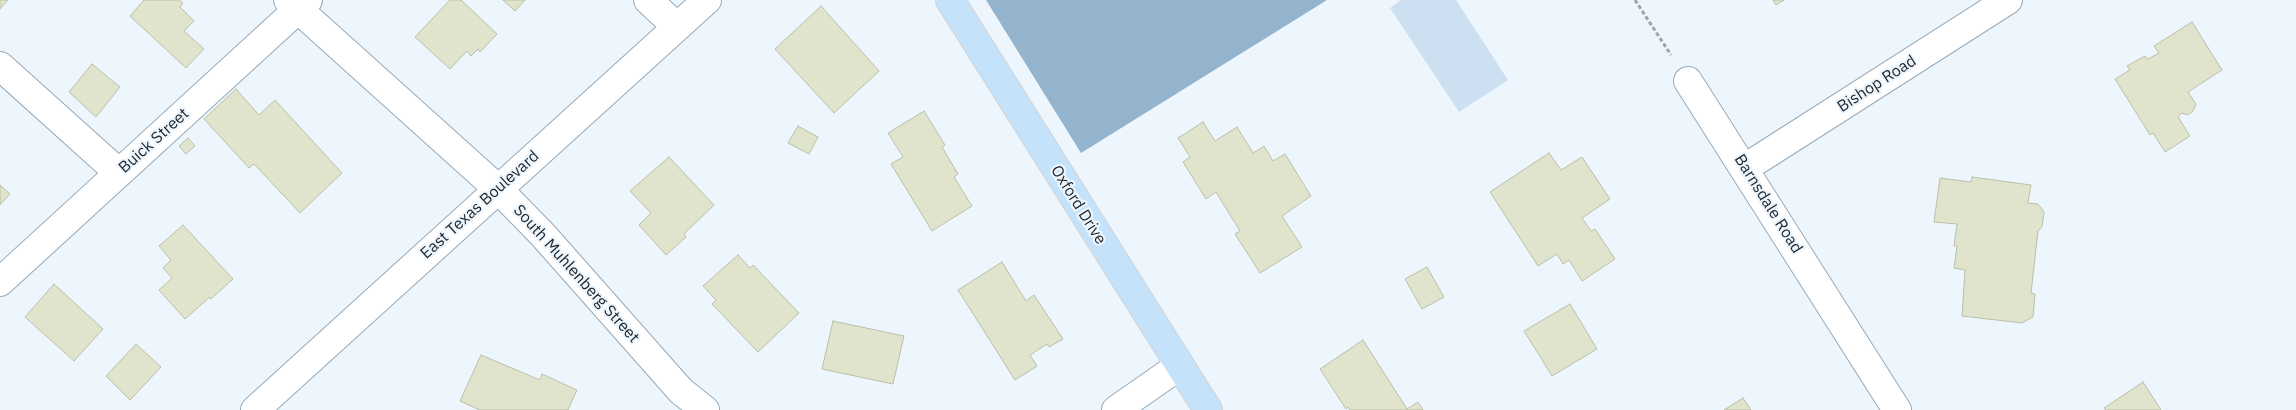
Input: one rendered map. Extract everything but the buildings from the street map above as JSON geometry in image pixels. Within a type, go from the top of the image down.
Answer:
[{"type":"main road","name":"Oxford Drive","points":[[950,0],[1208,410]]},
{"type":"street","points":[[648,0],[677,27]]},
{"type":"street","name":"East Texas Boulevard","points":[[255,410],[707,0]]},
{"type":"street","name":"Bishop Road","points":[[1745,168],[2008,0]]},
{"type":"street","name":"Buick Street","points":[[0,282],[119,173],[298,3]]},
{"type":"street","name":"South Muhlenberg Street","points":[[298,3],[498,189],[543,235],[681,391],[705,410]]},
{"type":"street","points":[[0,66],[119,173]]},
{"type":"street","name":"Barnsdale Road","points":[[1688,81],[1897,410]]},
{"type":"street","points":[[1116,410],[1179,366]]},
{"type":"path","points":[[1635,0],[1688,81]]},
{"type":"shaded area","points":[[986,0],[1327,0],[1081,153]]},
{"type":"shaded area","points":[[1401,0],[1456,0],[1508,80],[1459,112],[1390,8]]}]
